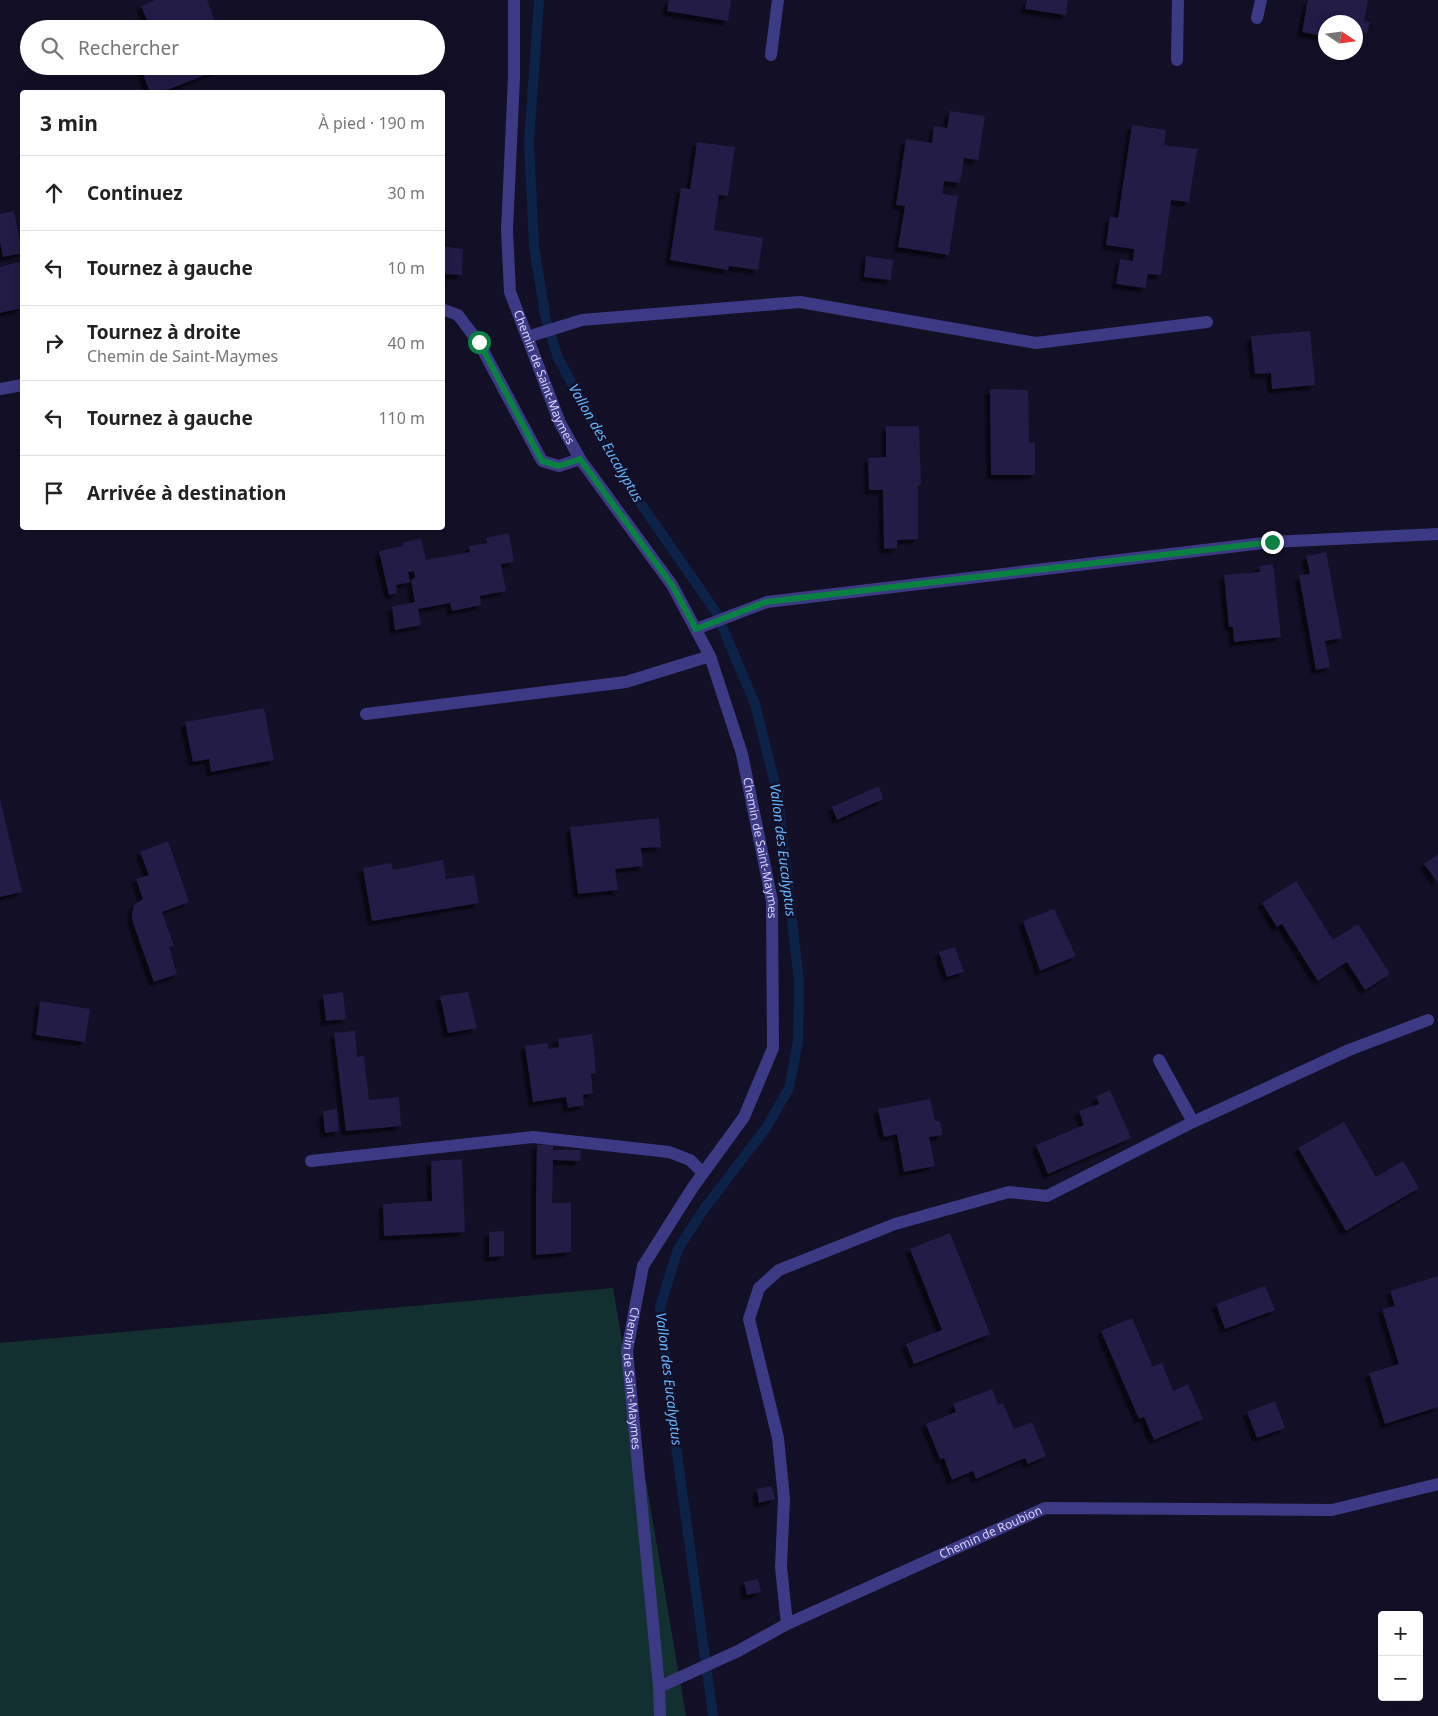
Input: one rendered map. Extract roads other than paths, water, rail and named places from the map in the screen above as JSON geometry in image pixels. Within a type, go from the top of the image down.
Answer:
[{"type":"street","name":"Chemin de Saint-Maymes","points":[[514,0],[514,77],[507,230],[510,292],[560,423],[580,459],[672,585],[710,656],[742,754],[772,901],[773,1048],[744,1117],[703,1173],[643,1266],[627,1351],[659,1687],[660,1716]]},
{"type":"street","points":[[770,54],[778,0]]},
{"type":"street","points":[[1177,60],[1178,0]]},
{"type":"street","points":[[1257,18],[1261,0]]},
{"type":"street","points":[[527,337],[582,320],[800,302],[1036,342],[1206,322]]},
{"type":"street","points":[[445,310],[458,315],[479,342],[542,461],[559,466],[580,459]]},
{"type":"street","points":[[0,389],[20,385]]},
{"type":"street","points":[[696,629],[766,602],[1272,542],[1438,534]]},
{"type":"street","points":[[366,714],[626,682],[710,656]]},
{"type":"street","points":[[787,1624],[781,1568],[784,1498],[778,1438],[749,1319],[759,1288],[779,1270],[895,1224],[1009,1192],[1047,1196],[1193,1122],[1349,1050],[1428,1020]]},
{"type":"street","points":[[1159,1060],[1193,1122]]},
{"type":"street","points":[[311,1161],[533,1136],[669,1152],[690,1160],[703,1173]]},
{"type":"street","name":"Chemin de Roubion","points":[[659,1687],[738,1651],[787,1624],[1045,1508],[1332,1510],[1438,1484]]},
{"type":"waterway","name":"Vallon des Eucalyptus","points":[[539,0],[529,142],[534,247],[546,320],[558,358],[625,481],[716,612],[755,704],[778,796],[799,981],[798,1041],[789,1088],[766,1128],[704,1209],[678,1249],[660,1307],[672,1417],[713,1716]]}]
